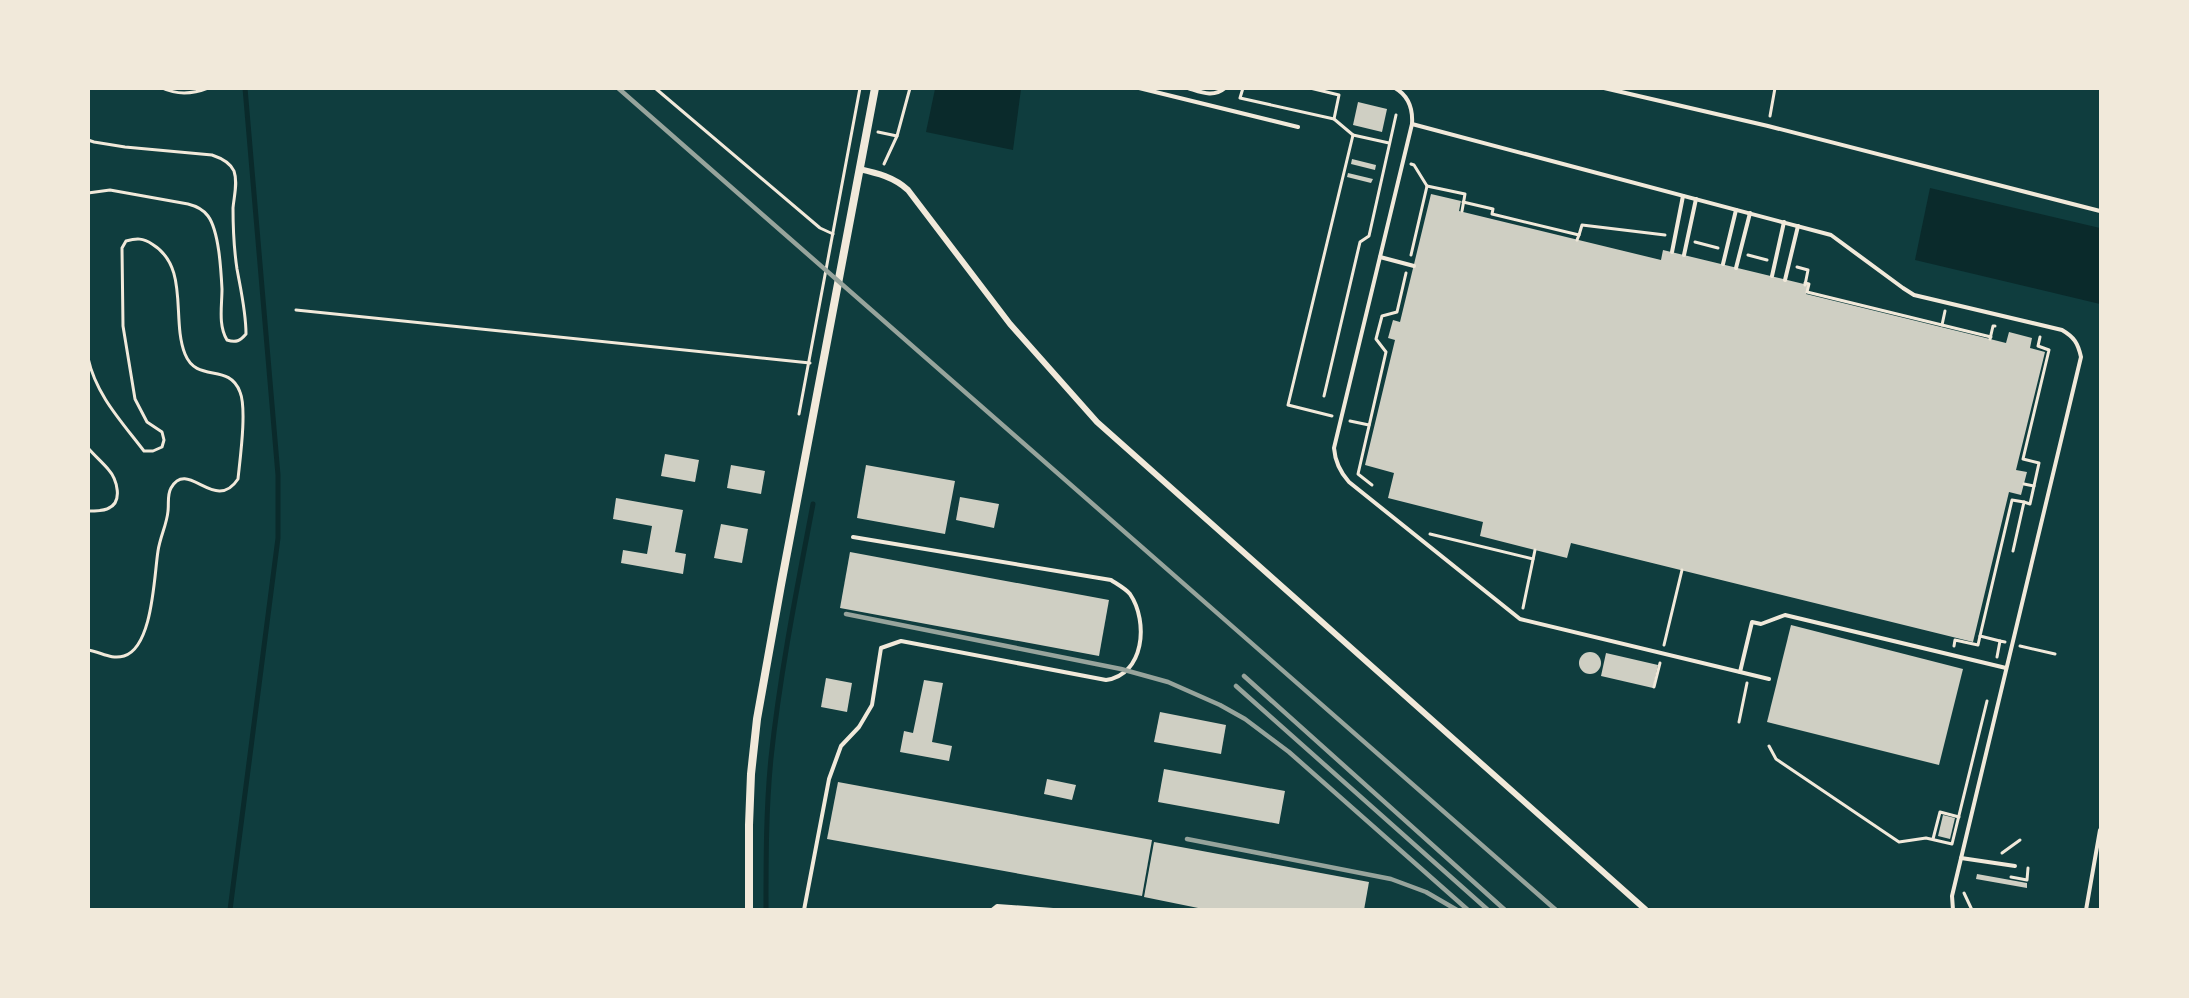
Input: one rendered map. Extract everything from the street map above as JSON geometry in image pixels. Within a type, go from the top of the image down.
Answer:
[{"type":"street","points":[[749,909],[749,815],[758,719],[875,88]]},
{"type":"street","points":[[859,170],[896,180],[908,189],[1010,324],[1097,422],[1155,476],[1646,909]]},
{"type":"lane","points":[[1188,88],[1210,94],[1216,94],[1225,88]]},
{"type":"lane","points":[[1395,88],[1405,96],[1408,102],[1413,114],[1412,124],[1334,448],[1335,459],[1344,477],[1520,619],[1769,679]]},
{"type":"lane","points":[[1604,88],[1768,126],[2100,211]]},
{"type":"lane","points":[[1140,89],[1298,127]]},
{"type":"lane","points":[[1412,124],[1831,235],[1914,295],[2062,330],[2073,336],[2079,346],[2081,357],[1952,896],[1953,909]]},
{"type":"lane","points":[[1672,252],[1683,196]]},
{"type":"lane","points":[[1684,255],[1696,199]]},
{"type":"lane","points":[[1723,264],[1736,210]]},
{"type":"lane","points":[[1737,268],[1750,213]]},
{"type":"lane","points":[[1772,276],[1784,222]]},
{"type":"lane","points":[[1785,280],[1798,226]]},
{"type":"lane","points":[[1380,257],[1411,265]]},
{"type":"lane","points":[[804,909],[829,779],[841,746],[859,727],[872,705],[881,648],[901,641],[1106,680],[1116,679],[1137,659],[1142,628],[1139,614],[1129,593],[1111,580],[853,537]]},
{"type":"lane","points":[[1740,672],[1752,622],[1761,624],[1785,615],[2006,668]]},
{"type":"lane","points":[[2086,909],[2100,830]]},
{"type":"lane","points":[[1961,858],[2015,866]]},
{"type":"lane","points":[[992,909],[996,906],[1053,909]]},
{"type":"path","points":[[162,88],[183,94],[197,93],[208,88]]},
{"type":"path","points":[[655,88],[820,228],[832,234],[846,236]]},
{"type":"path","points":[[880,174],[897,136],[910,88]]},
{"type":"path","points":[[1243,88],[1240,98],[1334,119],[1353,135],[1390,143]]},
{"type":"path","points":[[1310,88],[1339,95],[1334,119]]},
{"type":"path","points":[[1768,126],[1775,88]]},
{"type":"path","points":[[1324,396],[1360,242],[1369,236],[1396,115]]},
{"type":"path","points":[[1353,135],[1288,405],[1369,425]]},
{"type":"path","points":[[88,140],[125,147],[212,155],[222,158],[231,166],[236,184],[233,231],[246,320],[246,334],[241,340],[234,342],[227,340],[222,332],[222,288],[213,224],[207,214],[199,207],[188,204],[110,190],[88,193]]},
{"type":"path","points":[[1376,489],[1358,474],[1386,352],[1377,339],[1382,316],[1397,312],[1411,265],[1427,186],[1414,165],[1386,158]]},
{"type":"path","points":[[1427,186],[1465,194],[1462,212]]},
{"type":"path","points":[[1464,202],[1493,209],[1492,214],[1579,235],[1577,240]]},
{"type":"path","points":[[88,358],[97,385],[117,417],[144,451],[153,452],[162,447],[164,440],[162,432],[147,422],[135,399],[123,326],[122,248],[126,241],[136,238],[146,240],[158,247],[168,259],[173,271],[185,356],[192,366],[200,371],[222,374],[231,378],[237,385],[242,403],[238,479],[232,487],[224,492],[215,491],[197,482],[186,480],[177,481],[171,488],[158,548],[153,595],[141,641],[126,656],[114,658],[88,650]]},
{"type":"path","points":[[1805,283],[1809,284],[1807,292],[1990,338],[1994,326],[2003,328]]},
{"type":"path","points":[[1942,326],[1947,302]]},
{"type":"path","points":[[296,310],[822,366]]},
{"type":"path","points":[[2031,334],[2041,337],[2038,346],[2049,350],[2023,459],[2039,463],[2030,504],[2012,500],[1980,636],[2055,654]]},
{"type":"path","points":[[88,448],[110,470],[118,492],[116,502],[108,509],[88,510]]},
{"type":"path","points":[[2024,483],[2034,486]]},
{"type":"path","points":[[2013,551],[2024,502]]},
{"type":"path","points":[[1429,534],[1533,559]]},
{"type":"path","points":[[1654,687],[1682,570]]},
{"type":"path","points":[[1995,664],[2000,641]]},
{"type":"path","points":[[1769,746],[1776,759],[1899,842],[1926,838],[1952,844],[1988,697]]},
{"type":"path","points":[[1933,839],[1940,812],[1959,816]]},
{"type":"path","points":[[1995,852],[2002,853],[2020,840]]},
{"type":"path","points":[[2006,876],[2027,880],[2028,868]]},
{"type":"path","points":[[1964,891],[1972,909]]},
{"type":"water","points":[[935,89],[1021,89],[1013,150],[926,132]]},
{"type":"water","points":[[1930,188],[2100,228],[2100,304],[1915,260]]},
{"type":"building","points":[[1358,102],[1387,109],[1382,132],[1353,125]]},
{"type":"building","points":[[1352,159],[1376,165],[1375,170],[1351,164]]},
{"type":"building","points":[[1348,173],[1373,179],[1371,183],[1347,177]]},
{"type":"building","points":[[1431,194],[1461,201],[1459,211],[1661,260],[1663,250],[1808,285],[1806,294],[2006,343],[2009,332],[2032,338],[2030,348],[2045,352],[2016,470],[2027,472],[2021,495],[2009,492],[1973,642],[1571,543],[1567,558],[1480,536],[1483,522],[1388,498],[1394,473],[1365,465],[1395,340],[1388,338],[1393,320],[1400,322]]},
{"type":"building","points":[[665,454],[699,460],[695,482],[661,476]]},
{"type":"building","points":[[731,465],[765,471],[761,494],[727,488]]},
{"type":"building","points":[[866,465],[955,481],[945,534],[857,518]]},
{"type":"building","points":[[960,497],[999,504],[994,528],[956,520]]},
{"type":"building","points":[[616,498],[683,510],[675,552],[686,554],[683,574],[621,563],[623,550],[647,554],[652,526],[613,519]]},
{"type":"building","points":[[721,524],[748,529],[742,563],[714,558]]},
{"type":"building","points":[[850,552],[1109,600],[1099,656],[840,608]]},
{"type":"building","points":[[1791,625],[1963,669],[1939,765],[1767,722]]},
{"type":"building","points":[[1590,652],[1598,655],[1601,663],[1598,671],[1590,674],[1582,671],[1579,663],[1582,655]]},
{"type":"building","points":[[1606,653],[1658,665],[1653,688],[1601,676]]},
{"type":"building","points":[[826,678],[852,683],[847,712],[821,707]]},
{"type":"building","points":[[924,680],[943,683],[932,742],[952,746],[949,761],[900,752],[904,731],[913,733]]},
{"type":"building","points":[[1160,712],[1226,725],[1221,754],[1154,742]]},
{"type":"building","points":[[1164,769],[1285,791],[1279,824],[1158,802]]},
{"type":"building","points":[[1047,779],[1076,785],[1072,800],[1044,794]]},
{"type":"building","points":[[838,782],[1152,840],[1142,896],[827,839]]},
{"type":"building","points":[[1943,815],[1955,818],[1950,839],[1938,836]]},
{"type":"building","points":[[1154,842],[1369,882],[1364,910],[1208,910],[1144,897]]},
{"type":"building","points":[[1977,874],[2027,883],[2027,888],[1976,879]]},
{"type":"waterway","points":[[230,910],[278,538],[278,475],[245,88]]},
{"type":"waterway","points":[[766,910],[767,815],[771,758],[784,662],[813,504]]},
{"type":"railway","points":[[618,88],[1556,910]]},
{"type":"railway","points":[[846,614],[1121,669],[1168,682],[1220,705],[1245,719],[1289,752],[1468,910]]},
{"type":"railway","points":[[1244,676],[1505,910]]},
{"type":"railway","points":[[1236,686],[1488,910]]},
{"type":"railway","points":[[1187,839],[1391,879],[1426,892],[1457,910]]}]
